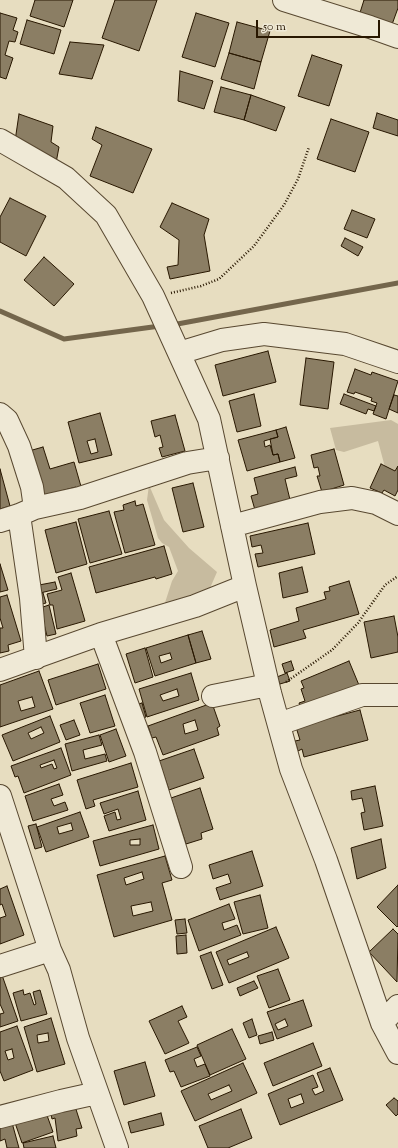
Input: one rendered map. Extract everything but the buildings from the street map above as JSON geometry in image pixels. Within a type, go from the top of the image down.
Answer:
[{"type":"street","points":[[284,0],[370,26],[398,37]]},
{"type":"street","points":[[0,140],[66,178],[106,215],[153,296],[209,419],[269,689],[291,769],[326,860],[382,1023],[398,1053]]},
{"type":"street","points":[[179,353],[222,340],[264,334],[345,344],[398,362]]},
{"type":"street","points":[[0,414],[7,420],[19,446],[32,487],[18,515],[31,598],[36,658]]},
{"type":"street","points":[[18,515],[80,498],[187,463],[218,458]]},
{"type":"street","points":[[232,526],[320,502],[352,498],[376,503],[398,514]]},
{"type":"street","points":[[0,670],[101,634],[195,606],[245,586]]},
{"type":"street","points":[[101,634],[145,752],[182,867]]},
{"type":"street","points":[[213,696],[269,689]]},
{"type":"street","points":[[279,724],[362,695],[398,695]]},
{"type":"street","points":[[0,796],[5,830],[50,950],[60,970],[78,1038],[117,1148]]},
{"type":"street","points":[[0,966],[50,950]]},
{"type":"street","points":[[382,1023],[398,1006]]},
{"type":"street","points":[[0,1117],[97,1093]]},
{"type":"path","points":[[153,296],[182,291],[220,279],[236,264],[268,229],[284,205],[298,179],[309,147]]},
{"type":"path","points":[[269,689],[332,650],[358,623],[385,585],[398,576]]},
{"type":"shaded area","points":[[391,420],[398,424],[398,486],[390,486],[378,441],[344,452],[336,450],[330,428]]},
{"type":"shaded area","points":[[149,485],[164,520],[189,548],[217,572],[207,595],[162,612],[172,581],[178,571],[169,547],[162,543],[158,538],[147,500]]},
{"type":"waterway","points":[[172,325],[398,283]]},
{"type":"waterway","points":[[0,311],[64,339],[160,326]]}]
